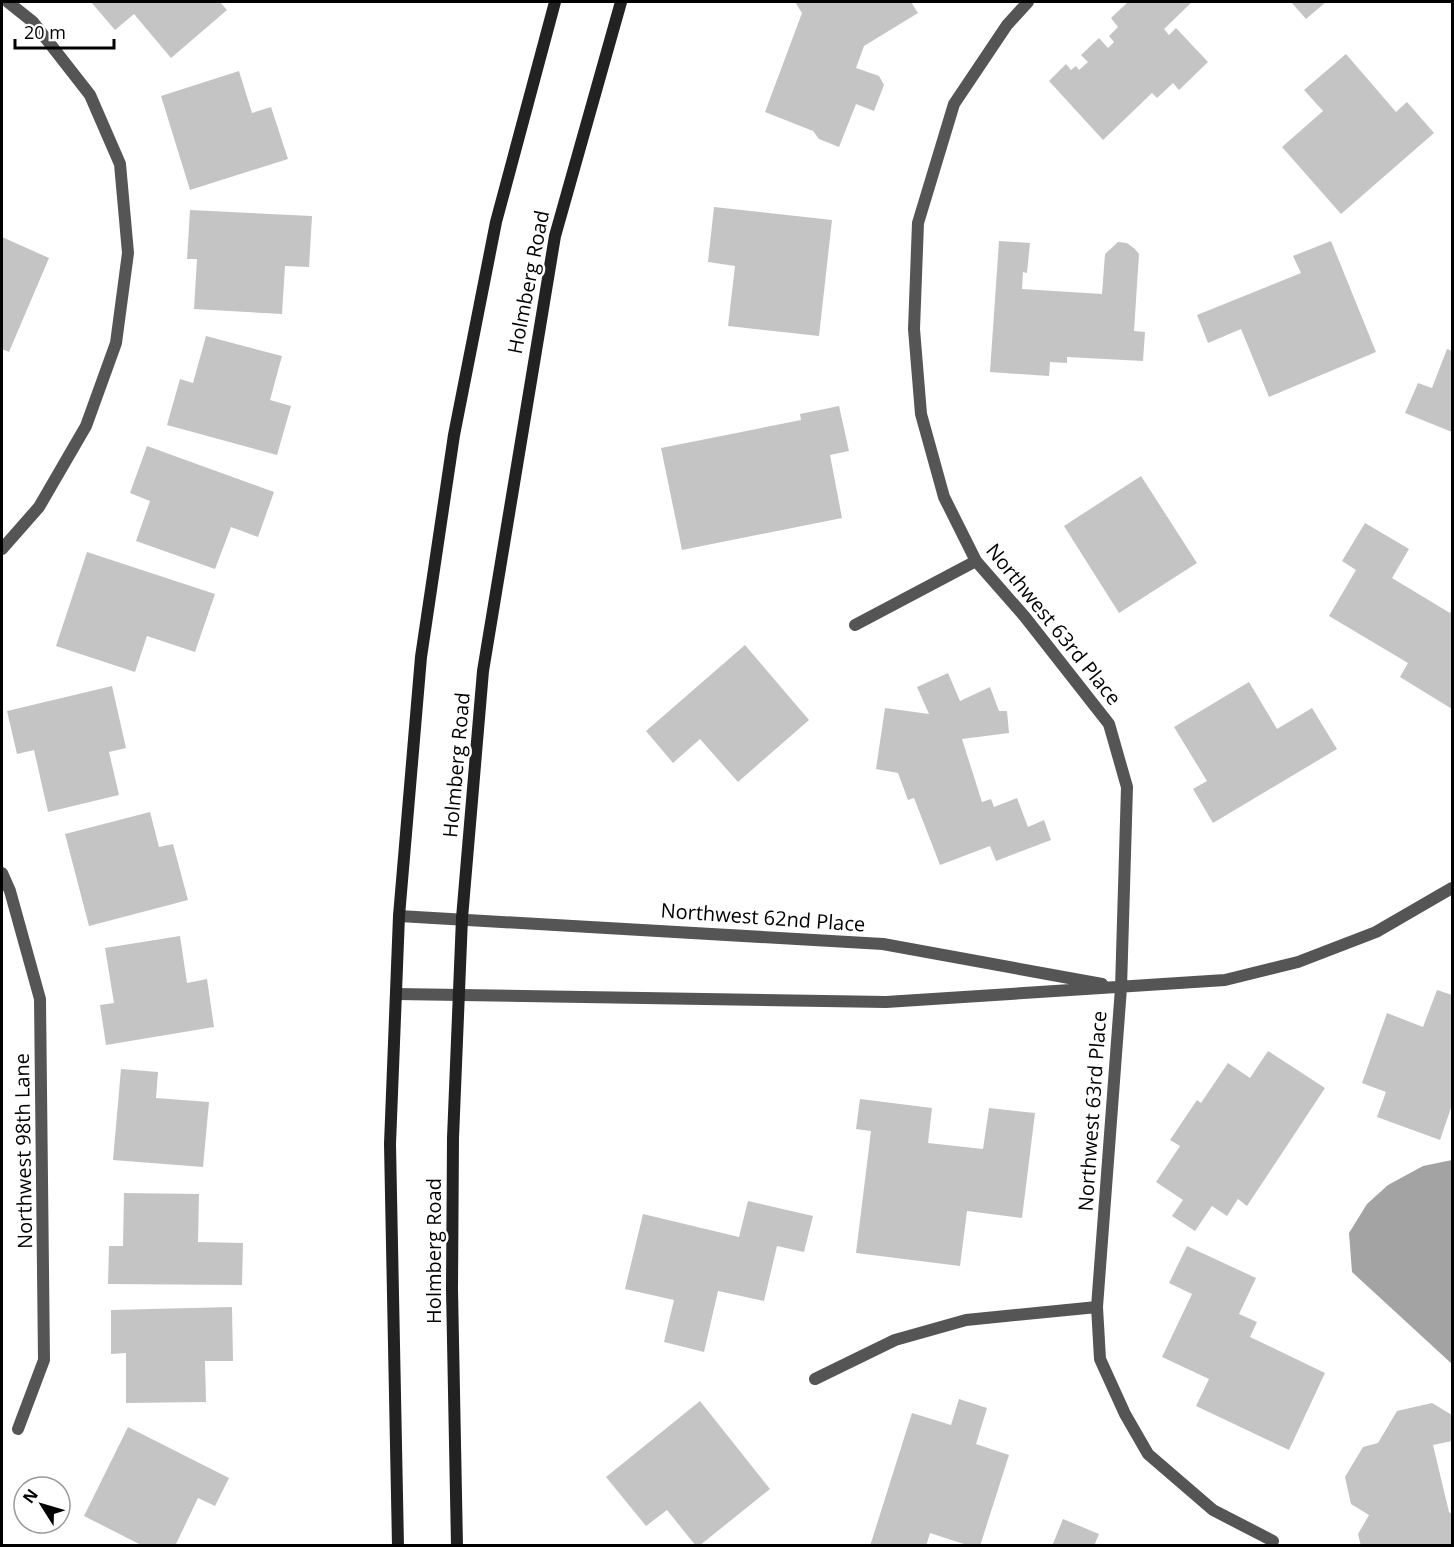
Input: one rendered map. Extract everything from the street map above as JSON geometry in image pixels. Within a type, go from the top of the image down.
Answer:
[{"type":"street","points":[[2,549],[39,507],[86,426],[116,343],[128,252],[120,164],[90,95],[33,22],[9,2]]},
{"type":"street","name":"Holmberg Road","points":[[398,1545],[390,1144],[399,916],[421,657],[454,435],[496,222],[555,2]]},
{"type":"street","name":"Holmberg Road","points":[[457,1545],[452,1278],[458,994],[462,918],[483,671],[518,446],[555,236],[621,2]]},
{"type":"street","name":"Northwest 63rd Place","points":[[1028,2],[1007,25],[954,104],[918,223],[914,329],[921,414],[944,497],[976,561],[1109,724],[1127,787],[1121,988],[1097,1307],[1100,1359],[1125,1414],[1148,1454],[1213,1510],[1273,1541]]},
{"type":"street","points":[[855,625],[976,561]]},
{"type":"street","name":"Northwest 98th Lane","points":[[2,873],[10,891],[40,999],[44,1360],[18,1429]]},
{"type":"street","name":"Northwest 62nd Place","points":[[396,994],[886,1002],[1225,980],[1298,962],[1376,932],[1452,888]]},
{"type":"street","name":"Northwest 62nd Place","points":[[399,916],[884,944],[1121,988]]},
{"type":"street","points":[[815,1379],[895,1340],[966,1320],[1097,1307]]},
{"type":"shaded area","points":[[1452,1160],[1452,1364],[1352,1272],[1349,1233],[1367,1204],[1388,1185],[1423,1166]]},
{"type":"building","points":[[91,2],[220,2],[227,10],[171,58],[134,14],[115,30]]},
{"type":"building","points":[[795,2],[911,2],[918,13],[864,46],[856,68],[879,76],[884,85],[874,111],[856,104],[839,147],[819,139],[813,131],[765,112],[802,13]]},
{"type":"building","points":[[1128,2],[1192,2],[1164,29],[1169,35],[1176,28],[1208,62],[1179,90],[1173,83],[1157,98],[1152,93],[1103,140],[1049,81],[1066,64],[1071,70],[1076,66],[1079,70],[1088,62],[1081,55],[1099,38],[1108,48],[1114,42],[1109,36],[1118,27],[1111,18]]},
{"type":"building","points":[[1291,2],[1326,2],[1306,19]]},
{"type":"building","points":[[1346,54],[1396,112],[1407,102],[1434,133],[1341,214],[1282,147],[1323,111],[1304,90]]},
{"type":"building","points":[[239,71],[252,113],[271,107],[288,159],[190,190],[161,96]]},
{"type":"building","points":[[714,207],[832,220],[819,336],[728,326],[735,266],[708,262]]},
{"type":"building","points":[[190,210],[312,216],[309,267],[285,266],[282,314],[194,309],[197,259],[187,259]]},
{"type":"building","points":[[2,237],[49,258],[9,352],[2,349]]},
{"type":"building","points":[[999,241],[1030,243],[1027,273],[1023,272],[1022,289],[1102,294],[1105,254],[1118,242],[1127,243],[1135,249],[1139,254],[1134,331],[1145,332],[1143,361],[1067,357],[1067,363],[1050,362],[1049,376],[990,372]]},
{"type":"building","points":[[1331,241],[1376,352],[1269,397],[1241,329],[1208,343],[1197,315],[1301,273],[1293,256]]},
{"type":"building","points":[[206,336],[282,356],[270,400],[291,406],[277,455],[167,425],[180,379],[193,383]]},
{"type":"building","points":[[1447,349],[1452,351],[1452,432],[1405,413],[1418,383],[1432,388]]},
{"type":"building","points":[[839,406],[849,451],[830,455],[842,518],[682,550],[661,448],[801,420],[800,414]]},
{"type":"building","points":[[147,446],[274,492],[258,537],[231,527],[215,569],[136,541],[150,501],[130,493]]},
{"type":"building","points":[[1141,476],[1197,563],[1119,613],[1064,526]]},
{"type":"building","points":[[1365,523],[1409,549],[1392,578],[1450,613],[1452,608],[1452,709],[1400,677],[1408,663],[1329,616],[1356,570],[1342,561]]},
{"type":"building","points":[[87,552],[215,594],[195,652],[147,636],[135,672],[56,646]]},
{"type":"building","points":[[745,645],[809,720],[738,782],[700,739],[673,763],[646,731]]},
{"type":"building","points":[[948,673],[960,701],[990,687],[999,711],[1007,711],[1009,733],[962,739],[982,802],[991,799],[994,807],[1017,798],[1028,827],[1044,820],[1051,840],[996,861],[990,846],[940,865],[914,798],[908,800],[898,773],[876,769],[885,708],[929,714],[917,687]]},
{"type":"building","points":[[1249,682],[1277,729],[1312,708],[1337,749],[1213,823],[1193,789],[1207,781],[1174,727]]},
{"type":"building","points":[[112,686],[126,748],[109,752],[119,795],[48,812],[34,750],[17,754],[7,711]]},
{"type":"building","points":[[150,812],[159,847],[173,844],[188,900],[89,926],[65,834]]},
{"type":"building","points":[[180,936],[187,983],[207,979],[214,1027],[106,1045],[100,1005],[114,1003],[105,948]]},
{"type":"building","points":[[1437,990],[1452,995],[1452,1105],[1440,1140],[1377,1117],[1386,1092],[1362,1083],[1387,1013],[1423,1027]]},
{"type":"building","points":[[1268,1051],[1325,1088],[1247,1206],[1238,1199],[1227,1216],[1212,1206],[1195,1231],[1172,1216],[1183,1200],[1156,1182],[1180,1146],[1170,1140],[1197,1100],[1201,1103],[1228,1063],[1250,1078]]},
{"type":"building","points":[[121,1069],[158,1072],[156,1098],[209,1102],[203,1167],[113,1160]]},
{"type":"building","points":[[860,1099],[932,1108],[928,1143],[983,1149],[989,1108],[1035,1113],[1022,1218],[967,1211],[960,1266],[856,1253],[871,1131],[856,1129]]},
{"type":"building","points":[[124,1193],[199,1194],[198,1242],[243,1243],[242,1285],[108,1284],[109,1246],[123,1246]]},
{"type":"building","points":[[748,1201],[813,1216],[804,1252],[777,1246],[764,1301],[718,1291],[704,1352],[664,1342],[674,1300],[625,1289],[643,1214],[739,1237]]},
{"type":"building","points":[[1187,1246],[1256,1278],[1239,1314],[1257,1322],[1250,1337],[1325,1373],[1289,1450],[1196,1406],[1209,1379],[1162,1357],[1192,1294],[1169,1283]]},
{"type":"building","points":[[232,1307],[233,1361],[205,1361],[206,1402],[126,1403],[126,1353],[111,1354],[111,1310]]},
{"type":"building","points":[[959,1399],[987,1408],[976,1444],[1009,1455],[980,1546],[970,1546],[930,1533],[926,1546],[870,1546],[912,1413],[951,1425]]},
{"type":"building","points":[[700,1401],[770,1489],[699,1546],[696,1546],[667,1510],[646,1526],[606,1477]]},
{"type":"building","points":[[1432,1403],[1452,1415],[1452,1441],[1433,1445],[1449,1512],[1452,1514],[1452,1546],[1361,1546],[1358,1534],[1369,1515],[1351,1504],[1345,1477],[1363,1447],[1378,1443],[1397,1411]]},
{"type":"building","points":[[128,1427],[229,1478],[215,1506],[198,1498],[175,1546],[143,1546],[84,1516]]},
{"type":"building","points":[[1063,1519],[1099,1534],[1094,1546],[1052,1546]]}]
